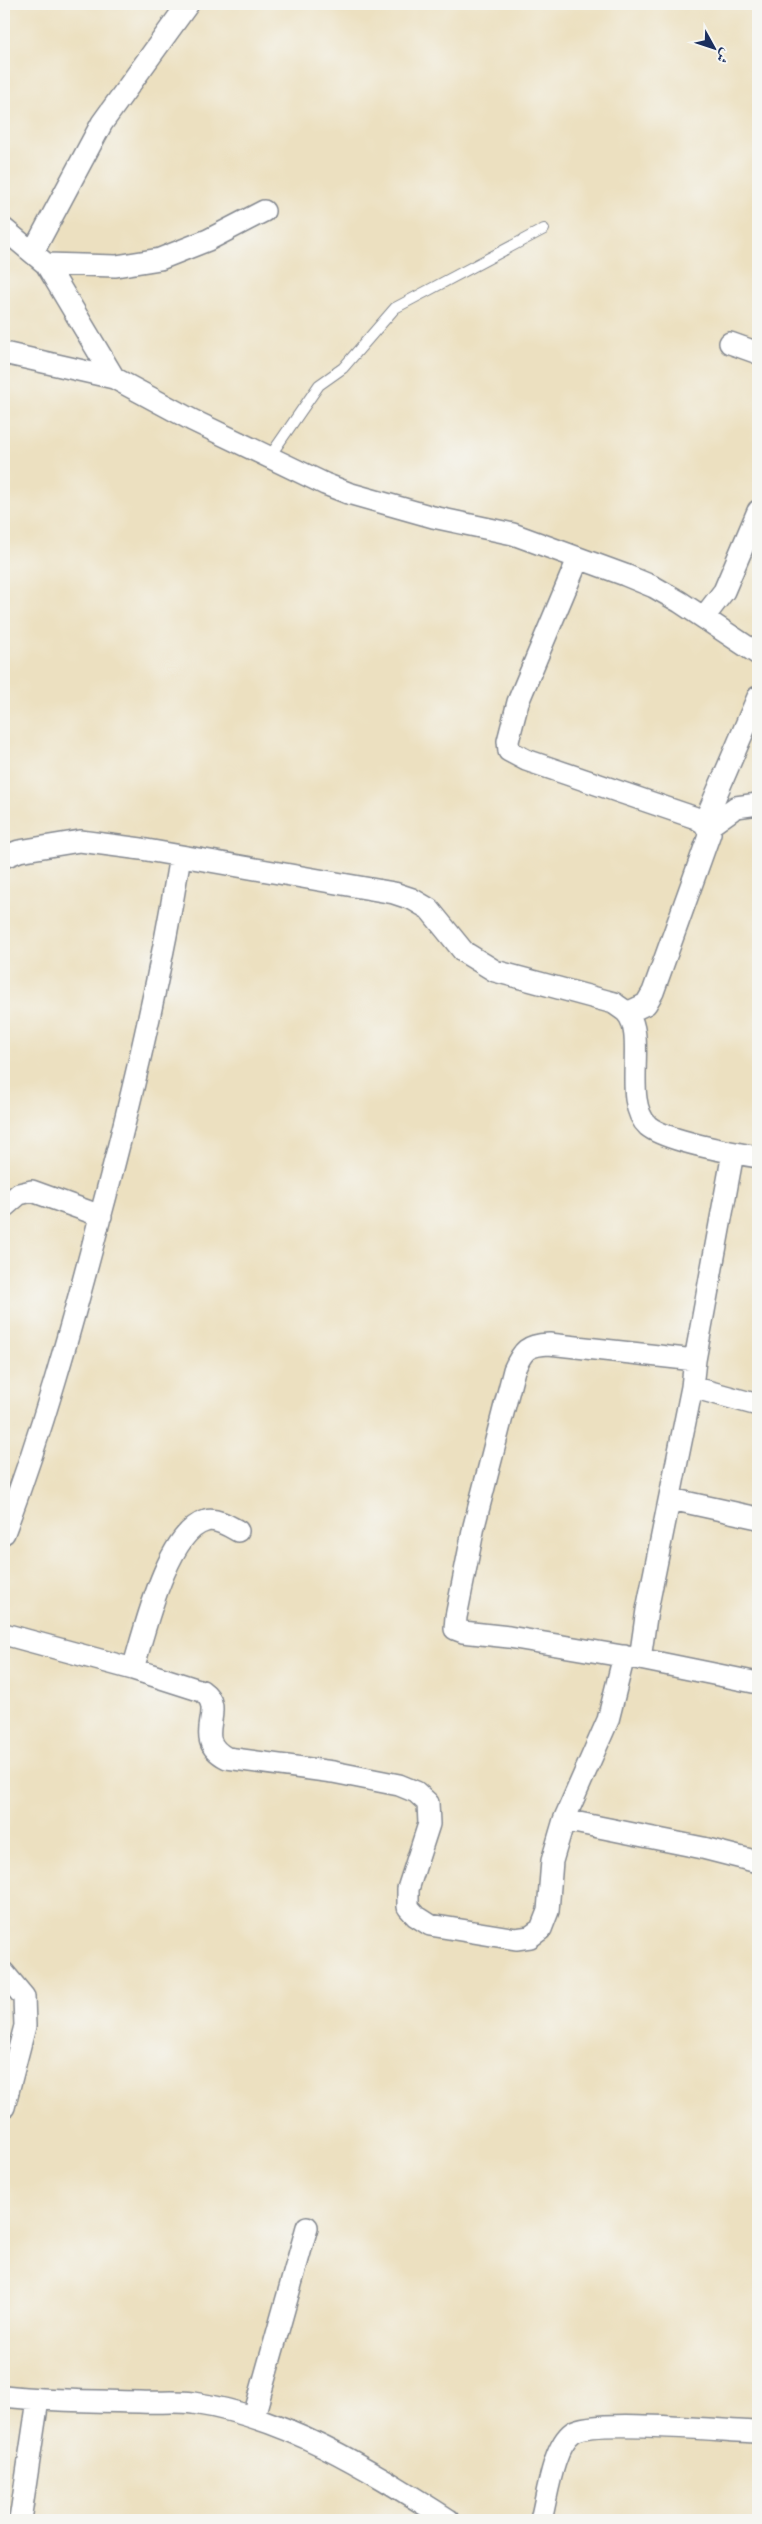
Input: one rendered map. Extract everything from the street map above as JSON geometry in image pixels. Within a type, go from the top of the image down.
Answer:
[{"type":"street","points":[[40,258],[102,123],[188,4]]},
{"type":"street","points":[[40,258],[116,266],[160,259],[208,240],[264,211]]},
{"type":"street","points":[[4,229],[40,258],[114,378]]},
{"type":"street","points":[[730,343],[758,353]]},
{"type":"street","points":[[4,353],[114,378],[192,420],[325,484],[348,493],[433,517],[513,534],[654,587],[704,617],[758,654]]},
{"type":"street","points":[[704,617],[724,591],[758,510]]},
{"type":"street","points":[[578,559],[518,702],[509,736],[509,751],[526,760],[706,825]]},
{"type":"street","points":[[627,1013],[646,1004],[653,992],[708,842],[706,825],[758,697]]},
{"type":"street","points":[[706,825],[736,807],[758,804]]},
{"type":"street","points":[[4,858],[19,851],[80,841],[180,856],[394,893],[412,899],[429,910],[464,952],[478,962],[495,970],[614,1003],[627,1013],[633,1026],[636,1095],[640,1112],[648,1126],[668,1136],[733,1153],[758,1157]]},
{"type":"street","points":[[4,1533],[24,1480],[64,1355],[122,1137],[159,971],[180,856]]},
{"type":"street","points":[[4,1634],[133,1669],[202,1692],[210,1697],[213,1706],[208,1735],[211,1745],[216,1752],[227,1758],[333,1772],[399,1785],[416,1792],[428,1803],[429,1824],[408,1889],[408,1907],[416,1916],[430,1925],[516,1939],[530,1937],[541,1929],[548,1911],[552,1861],[564,1820],[608,1720],[632,1658],[647,1610],[671,1499],[733,1153]]},
{"type":"street","points":[[4,1207],[19,1194],[32,1191],[101,1216]]},
{"type":"street","points":[[695,1360],[549,1344],[532,1345],[521,1355],[514,1370],[474,1526],[455,1629],[463,1632],[509,1636],[758,1683]]},
{"type":"street","points":[[692,1387],[758,1405]]},
{"type":"street","points":[[671,1499],[758,1518]]},
{"type":"street","points":[[133,1669],[168,1561],[183,1537],[193,1526],[208,1520],[222,1523],[238,1531]]},
{"type":"street","points":[[564,1820],[703,1848],[758,1862]]},
{"type":"street","points":[[4,1973],[24,1997],[25,2026],[4,2107]]},
{"type":"street","points":[[254,2416],[307,2227]]},
{"type":"street","points":[[4,2396],[38,2400],[190,2403],[254,2416],[332,2451],[395,2485],[449,2520]]},
{"type":"street","points":[[20,2520],[38,2400]]},
{"type":"street","points":[[541,2520],[559,2449],[573,2432],[591,2426],[615,2425],[758,2432]]},
{"type":"lane","points":[[270,456],[319,385],[343,368],[395,308],[544,229]]}]
